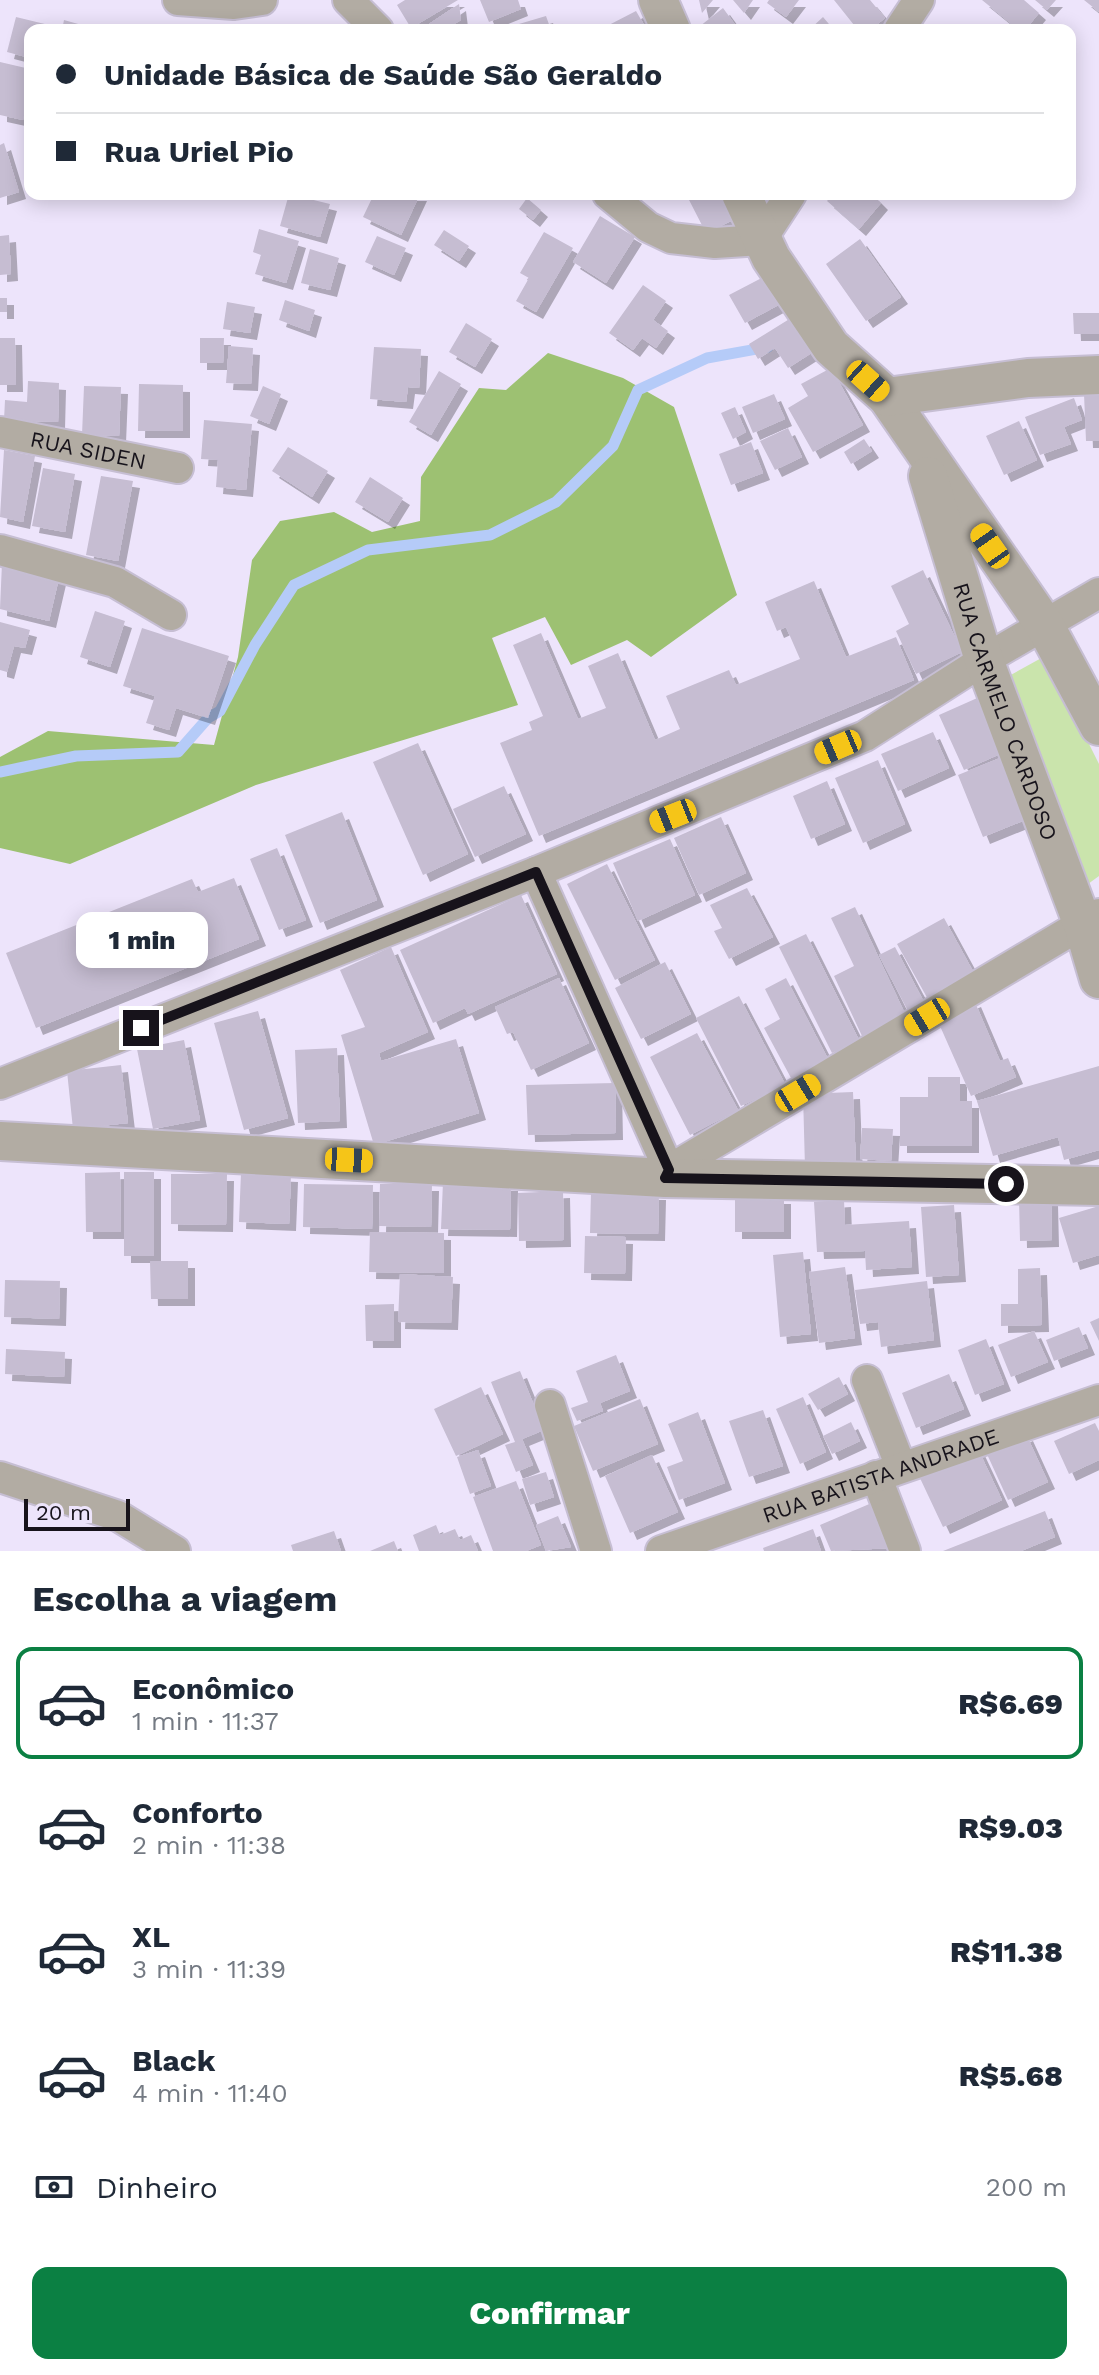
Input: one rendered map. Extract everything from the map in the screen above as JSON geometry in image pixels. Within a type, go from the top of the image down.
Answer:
[{"type":"street","points":[[178,0],[234,4],[262,0]]},
{"type":"street","points":[[348,0],[372,24]]},
{"type":"street","points":[[658,0],[668,24]]},
{"type":"street","points":[[903,24],[919,0]]},
{"type":"street","points":[[615,200],[648,227],[671,238],[715,243],[761,240]]},
{"type":"street","points":[[744,200],[761,240],[831,347],[887,397],[918,443]]},
{"type":"street","points":[[761,240],[787,200]]},
{"type":"street","points":[[887,397],[1028,378],[1099,375]]},
{"type":"street","name":"RUA SIDEN","points":[[0,432],[178,468]]},
{"type":"street","name":"RUA CARMELO CARDOSO","points":[[918,443],[1044,624],[1099,726]]},
{"type":"street","name":"RUA CARMELO CARDOSO","points":[[918,443],[984,660],[1091,920],[1099,979]]},
{"type":"street","points":[[0,550],[115,582],[171,615]]},
{"type":"street","points":[[0,1084],[536,872],[865,736],[984,660],[1099,593]]},
{"type":"street","points":[[536,872],[667,1174]]},
{"type":"street","points":[[667,1174],[1091,920]]},
{"type":"street","points":[[0,1141],[667,1174],[1099,1186]]},
{"type":"street","points":[[867,1380],[905,1551]]},
{"type":"street","name":"RUA BATISTA ANDRADE","points":[[661,1551],[1099,1400]]},
{"type":"street","points":[[550,1405],[596,1551]]},
{"type":"street","points":[[0,1477],[118,1516],[175,1551]]},
{"type":"green space","points":[[548,353],[623,378],[674,407],[737,595],[651,657],[627,640],[571,665],[545,617],[492,638],[518,705],[256,785],[70,864],[0,848],[0,757],[48,731],[214,745],[238,657],[252,560],[280,521],[334,512],[372,532],[420,521],[421,477],[479,388],[506,390]]},
{"type":"green space","points":[[1045,656],[1099,764],[1099,876],[1088,884],[1009,676]]},
{"type":"building","points":[[405,0],[458,0],[418,24],[409,24],[397,5]]},
{"type":"building","points":[[480,0],[518,0],[521,9],[489,22]]},
{"type":"building","points":[[699,0],[713,0],[702,13]]},
{"type":"building","points":[[733,0],[753,0],[744,13]]},
{"type":"building","points":[[769,0],[799,0],[786,17],[767,3]]},
{"type":"building","points":[[834,0],[870,0],[885,18],[878,24],[853,24]]},
{"type":"building","points":[[982,0],[1024,0],[1039,13],[1030,24],[1012,24]]},
{"type":"building","points":[[1035,0],[1056,0],[1047,10]]},
{"type":"building","points":[[1084,0],[1099,0],[1099,12]]},
{"type":"building","points":[[459,4],[461,20],[454,24],[429,24]]},
{"type":"building","points":[[723,8],[735,24],[703,24]]},
{"type":"building","points":[[636,11],[644,24],[611,24]]},
{"type":"building","points":[[546,16],[549,24],[519,24]]},
{"type":"building","points":[[16,17],[45,24],[24,24],[24,56],[7,52]]},
{"type":"building","points":[[823,17],[829,24],[815,24]]},
{"type":"building","points":[[0,62],[24,68],[23,120],[0,115]]},
{"type":"building","points":[[4,143],[19,192],[0,198],[0,145]]},
{"type":"building","points":[[287,200],[314,200],[330,204],[320,237],[280,226]]},
{"type":"building","points":[[371,200],[417,200],[401,235],[363,217]]},
{"type":"building","points":[[526,200],[529,200],[541,210],[533,220],[519,209]]},
{"type":"building","points":[[689,200],[725,200],[735,219],[706,233]]},
{"type":"building","points":[[878,200],[881,203],[859,229],[827,201]]},
{"type":"building","points":[[600,216],[635,237],[606,283],[573,262]]},
{"type":"building","points":[[259,229],[299,241],[286,283],[255,274],[261,255],[253,252]]},
{"type":"building","points":[[444,230],[469,246],[459,261],[434,245]]},
{"type":"building","points":[[544,232],[573,248],[536,312],[516,301],[529,278],[520,273]]},
{"type":"building","points":[[9,235],[11,274],[0,275],[0,236]]},
{"type":"building","points":[[377,236],[406,248],[394,275],[365,262]]},
{"type":"building","points":[[860,239],[901,297],[866,321],[826,264]]},
{"type":"building","points":[[310,249],[339,258],[330,290],[301,283]]},
{"type":"building","points":[[769,274],[784,302],[745,323],[729,295]]},
{"type":"building","points":[[643,285],[666,301],[653,320],[668,331],[656,348],[642,338],[633,350],[609,333]]},
{"type":"building","points":[[0,298],[7,298],[7,312],[0,312]]},
{"type":"building","points":[[285,300],[315,310],[309,331],[279,320]]},
{"type":"building","points":[[227,302],[255,307],[250,333],[223,329]]},
{"type":"building","points":[[1073,313],[1099,313],[1099,334],[1074,334]]},
{"type":"building","points":[[791,318],[813,352],[788,368],[775,348],[758,359],[749,344]]},
{"type":"building","points":[[466,323],[492,339],[475,367],[449,352]]},
{"type":"building","points":[[0,338],[15,338],[16,385],[0,385]]},
{"type":"building","points":[[200,338],[224,338],[223,363],[200,363]]},
{"type":"building","points":[[229,346],[253,348],[251,384],[226,383]]},
{"type":"building","points":[[374,347],[421,349],[419,388],[408,387],[406,402],[370,399]]},
{"type":"building","points":[[831,368],[863,425],[813,452],[788,408],[808,396],[801,384]]},
{"type":"building","points":[[439,371],[461,384],[431,435],[409,422]]},
{"type":"building","points":[[28,381],[59,383],[58,422],[4,420],[5,400],[27,402]]},
{"type":"building","points":[[139,384],[183,385],[183,431],[138,431]]},
{"type":"building","points":[[84,386],[121,387],[119,436],[82,435]]},
{"type":"building","points":[[263,386],[281,394],[269,424],[250,416]]},
{"type":"building","points":[[774,394],[785,419],[753,433],[742,407]]},
{"type":"building","points":[[1084,394],[1099,394],[1099,441],[1086,441]]},
{"type":"building","points":[[1074,398],[1082,420],[1064,427],[1071,444],[1040,455],[1025,417]]},
{"type":"building","points":[[735,407],[746,432],[733,439],[721,413]]},
{"type":"building","points":[[204,420],[252,424],[246,490],[216,487],[218,460],[201,459]]},
{"type":"building","points":[[1019,421],[1037,460],[1004,475],[986,436]]},
{"type":"building","points":[[788,428],[802,457],[775,470],[760,441]]},
{"type":"building","points":[[864,439],[872,451],[851,464],[844,452]]},
{"type":"building","points":[[751,442],[763,473],[731,485],[719,454]]},
{"type":"building","points":[[288,447],[328,471],[312,497],[272,471]]},
{"type":"building","points":[[4,450],[35,456],[23,522],[0,517]]},
{"type":"building","points":[[43,468],[75,474],[65,532],[32,526]]},
{"type":"building","points":[[101,476],[133,481],[118,561],[86,555]]},
{"type":"building","points":[[370,477],[403,498],[388,522],[355,502]]},
{"type":"building","points":[[2,563],[59,578],[49,621],[0,609]]},
{"type":"building","points":[[923,570],[962,652],[916,674],[896,631],[909,624],[891,586]]},
{"type":"building","points":[[814,581],[846,657],[896,637],[914,680],[539,836],[500,743],[532,730],[529,722],[543,716],[513,645],[541,633],[578,719],[606,708],[588,666],[618,653],[655,740],[680,729],[666,696],[729,670],[736,685],[800,659],[786,627],[777,631],[765,602]]},
{"type":"building","points":[[95,611],[125,621],[110,667],[80,657]]},
{"type":"building","points":[[0,622],[30,630],[25,648],[14,646],[7,672],[0,670]]},
{"type":"building","points":[[142,628],[229,656],[208,718],[176,708],[169,730],[146,723],[155,696],[123,686]]},
{"type":"building","points":[[984,695],[1009,750],[964,770],[939,715]]},
{"type":"building","points":[[933,732],[949,768],[898,791],[881,754]]},
{"type":"building","points":[[418,743],[468,854],[423,875],[373,762]]},
{"type":"building","points":[[1005,756],[1030,818],[983,837],[958,775]]},
{"type":"building","points":[[878,760],[905,824],[863,843],[835,778]]},
{"type":"building","points":[[827,781],[845,824],[811,839],[793,796]]},
{"type":"building","points":[[504,786],[526,834],[475,857],[453,809]]},
{"type":"building","points":[[342,812],[377,900],[320,923],[285,835]]},
{"type":"building","points":[[721,817],[746,873],[699,895],[674,838]]},
{"type":"building","points":[[670,839],[695,895],[638,921],[613,863]]},
{"type":"building","points":[[277,848],[306,920],[279,930],[250,859]]},
{"type":"building","points":[[607,864],[655,960],[615,980],[567,884]]},
{"type":"building","points":[[234,878],[259,939],[36,1028],[6,953],[192,879],[198,892]]},
{"type":"building","points":[[747,888],[773,937],[729,959],[714,931],[722,928],[710,905]]},
{"type":"building","points":[[521,895],[557,974],[468,1014],[465,1008],[433,1023],[400,950]]},
{"type":"building","points":[[855,907],[906,1016],[862,1036],[834,976],[854,966],[831,918]]},
{"type":"building","points":[[944,918],[975,975],[929,1001],[897,944]]},
{"type":"building","points":[[806,934],[859,1040],[832,1053],[779,947]]},
{"type":"building","points":[[391,947],[428,1032],[379,1053],[381,1061],[456,1039],[479,1113],[374,1145],[341,1035],[365,1027],[340,970]]},
{"type":"building","points":[[895,947],[925,1004],[909,1013],[879,955]]},
{"type":"building","points":[[665,962],[691,1014],[641,1039],[615,988]]},
{"type":"building","points":[[559,978],[589,1043],[531,1070],[513,1032],[507,1034],[495,1007]]},
{"type":"building","points":[[786,978],[828,1059],[791,1078],[764,1028],[780,1019],[765,989]]},
{"type":"building","points":[[739,996],[785,1084],[741,1106],[696,1018]]},
{"type":"building","points":[[974,1000],[1000,1061],[1008,1058],[1016,1077],[971,1096],[936,1017]]},
{"type":"building","points":[[258,1011],[288,1118],[244,1130],[214,1023]]},
{"type":"building","points":[[697,1033],[738,1110],[690,1135],[650,1057]]},
{"type":"building","points":[[184,1040],[200,1120],[153,1129],[137,1049]]},
{"type":"building","points":[[337,1048],[340,1121],[298,1123],[295,1050]]},
{"type":"building","points":[[121,1065],[128,1123],[73,1129],[67,1071]]},
{"type":"building","points":[[1099,1066],[1099,1150],[1064,1160],[1058,1137],[993,1156],[977,1101]]},
{"type":"building","points":[[928,1077],[960,1077],[960,1101],[972,1101],[972,1146],[900,1146],[900,1097],[928,1097]]},
{"type":"building","points":[[615,1083],[616,1133],[528,1135],[526,1085]]},
{"type":"building","points":[[853,1092],[856,1166],[805,1168],[803,1094]]},
{"type":"building","points":[[862,1128],[893,1129],[891,1161],[860,1159]]},
{"type":"building","points":[[120,1172],[121,1232],[86,1232],[85,1173]]},
{"type":"building","points":[[124,1172],[154,1172],[154,1256],[124,1256]]},
{"type":"building","points":[[241,1173],[291,1175],[289,1224],[239,1222]]},
{"type":"building","points":[[171,1174],[227,1174],[226,1225],[171,1224]]},
{"type":"building","points":[[443,1182],[511,1184],[510,1230],[441,1229]]},
{"type":"building","points":[[304,1184],[373,1185],[372,1229],[303,1227]]},
{"type":"building","points":[[380,1184],[432,1184],[431,1227],[379,1226]]},
{"type":"building","points":[[563,1191],[564,1240],[519,1241],[518,1193]]},
{"type":"building","points":[[591,1192],[659,1193],[658,1234],[590,1233]]},
{"type":"building","points":[[735,1197],[784,1197],[784,1232],[735,1232]]},
{"type":"building","points":[[1051,1198],[1052,1240],[1020,1241],[1019,1199]]},
{"type":"building","points":[[844,1200],[845,1225],[909,1221],[912,1267],[866,1270],[865,1251],[817,1252],[814,1202]]},
{"type":"building","points":[[954,1205],[959,1275],[926,1277],[921,1207]]},
{"type":"building","points":[[1099,1206],[1099,1255],[1073,1263],[1059,1218]]},
{"type":"building","points":[[370,1232],[444,1233],[444,1273],[369,1272]]},
{"type":"building","points":[[585,1236],[626,1237],[625,1274],[584,1273]]},
{"type":"building","points":[[803,1252],[811,1334],[780,1337],[773,1255]]},
{"type":"building","points":[[150,1261],[188,1261],[188,1299],[151,1299]]},
{"type":"building","points":[[845,1267],[855,1338],[819,1343],[809,1272]]},
{"type":"building","points":[[1040,1268],[1042,1325],[1001,1326],[1001,1304],[1018,1304],[1018,1269]]},
{"type":"building","points":[[400,1274],[453,1277],[451,1323],[398,1322]]},
{"type":"building","points":[[5,1280],[60,1281],[59,1319],[4,1317]]},
{"type":"building","points":[[927,1281],[934,1340],[881,1347],[878,1322],[860,1324],[855,1290]]},
{"type":"building","points":[[394,1304],[394,1341],[366,1341],[365,1305]]},
{"type":"building","points":[[1099,1318],[1099,1341],[1090,1322]]},
{"type":"building","points":[[1079,1327],[1088,1348],[1054,1361],[1046,1340]]},
{"type":"building","points":[[1034,1331],[1048,1362],[1011,1377],[998,1345]]},
{"type":"building","points":[[986,1339],[1004,1384],[975,1395],[958,1350]]},
{"type":"building","points":[[6,1349],[65,1352],[64,1377],[5,1374]]},
{"type":"building","points":[[616,1355],[630,1391],[600,1403],[603,1411],[577,1421],[571,1408],[588,1402],[576,1371]]},
{"type":"building","points":[[520,1371],[544,1430],[522,1439],[533,1465],[516,1472],[505,1445],[515,1442],[491,1382]]},
{"type":"building","points":[[949,1374],[964,1409],[916,1428],[902,1393]]},
{"type":"building","points":[[839,1377],[848,1394],[818,1410],[808,1394]]},
{"type":"building","points":[[481,1387],[503,1434],[456,1456],[434,1409]]},
{"type":"building","points":[[803,1397],[826,1452],[800,1464],[776,1409]]},
{"type":"building","points":[[640,1399],[658,1444],[593,1471],[574,1426]]},
{"type":"building","points":[[763,1410],[783,1466],[749,1477],[729,1421]]},
{"type":"building","points":[[698,1412],[725,1483],[679,1500],[667,1467],[683,1461],[668,1424]]},
{"type":"building","points":[[851,1422],[860,1441],[832,1454],[823,1436]]},
{"type":"building","points":[[1095,1423],[1099,1431],[1099,1460],[1069,1474],[1054,1441]]},
{"type":"building","points":[[1026,1434],[1048,1482],[1008,1500],[986,1452]]},
{"type":"building","points":[[978,1449],[1002,1500],[943,1527],[919,1476]]},
{"type":"building","points":[[478,1450],[491,1486],[470,1494],[457,1457]]},
{"type":"building","points":[[652,1455],[678,1512],[630,1533],[605,1476]]},
{"type":"building","points":[[546,1472],[554,1497],[530,1505],[522,1479]]},
{"type":"building","points":[[516,1481],[541,1545],[526,1551],[493,1551],[473,1497]]},
{"type":"building","points":[[874,1502],[893,1548],[831,1551],[820,1525]]},
{"type":"building","points":[[1045,1511],[1055,1537],[1021,1551],[943,1551]]},
{"type":"building","points":[[558,1516],[571,1547],[546,1551],[536,1525]]},
{"type":"building","points":[[436,1525],[440,1535],[455,1529],[460,1540],[471,1535],[478,1551],[419,1551],[413,1535]]},
{"type":"building","points":[[813,1529],[821,1551],[764,1551],[763,1548]]},
{"type":"building","points":[[334,1531],[341,1551],[293,1551],[291,1545]]},
{"type":"building","points":[[394,1541],[398,1551],[370,1551]]},
{"type":"waterway","points":[[0,772],[76,756],[178,752],[208,718],[220,711],[255,645],[294,585],[368,550],[490,535],[556,502],[613,446],[638,390],[707,358],[768,347]]},
{"type":"route","points":[[141,1028],[536,872],[669,1170],[665,1178],[1006,1184]]}]
